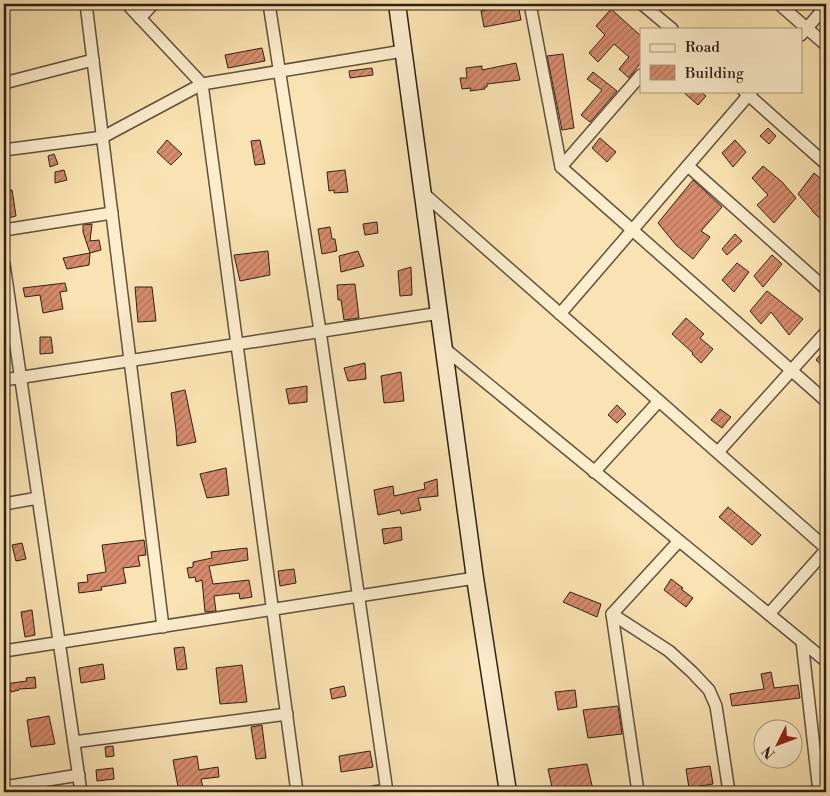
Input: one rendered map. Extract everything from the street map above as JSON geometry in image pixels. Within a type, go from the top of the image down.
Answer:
[{"type":"main road","points":[[397,4],[475,578],[508,792]]},
{"type":"street","points":[[86,4],[163,627]]},
{"type":"street","points":[[126,4],[202,84],[298,792]]},
{"type":"street","points":[[140,18],[153,4]]},
{"type":"street","points":[[269,4],[320,331],[387,791],[374,792]]},
{"type":"street","points":[[530,4],[561,167],[826,402]]},
{"type":"street","points":[[642,4],[671,28]]},
{"type":"street","points":[[779,4],[801,28]]},
{"type":"street","points":[[826,6],[804,31],[826,45]]},
{"type":"street","points":[[4,150],[103,137],[202,84],[403,51]]},
{"type":"street","points":[[4,83],[93,60]]},
{"type":"street","points":[[561,167],[640,76]]},
{"type":"street","points":[[560,314],[749,93],[826,164]]},
{"type":"street","points":[[688,166],[826,289]]},
{"type":"street","points":[[423,193],[826,549],[770,614]]},
{"type":"street","points":[[4,230],[112,213]]},
{"type":"street","points":[[4,264],[7,306],[20,377],[81,792]]},
{"type":"street","points":[[4,380],[440,313]]},
{"type":"street","points":[[718,452],[826,332]]},
{"type":"street","points":[[445,349],[826,661]]},
{"type":"street","points":[[594,472],[659,401]]},
{"type":"street","points":[[4,504],[38,498]]},
{"type":"street","points":[[612,614],[679,541]]},
{"type":"street","points":[[4,652],[475,578]]},
{"type":"street","points":[[612,614],[638,792]]},
{"type":"street","points":[[612,614],[669,651],[709,690],[716,706],[729,792]]},
{"type":"street","points":[[802,641],[819,792]]},
{"type":"street","points":[[74,742],[287,714]]},
{"type":"street","points":[[4,787],[79,775]]},
{"type":"building","points":[[518,4],[521,20],[484,27],[481,11]]},
{"type":"building","points":[[611,9],[640,35],[640,63],[629,78],[619,69],[629,57],[614,44],[598,62],[589,53],[605,35],[596,26]]},
{"type":"building","points":[[262,48],[265,61],[228,68],[225,55]]},
{"type":"building","points":[[563,54],[574,128],[562,130],[547,56]]},
{"type":"building","points":[[516,63],[520,80],[487,84],[487,87],[484,87],[485,89],[470,91],[471,88],[462,89],[460,78],[467,78],[466,68],[482,66],[482,70]]},
{"type":"building","points":[[372,68],[373,75],[350,78],[349,71]]},
{"type":"building","points":[[593,72],[617,91],[590,122],[581,115],[602,90],[587,79]]},
{"type":"building","points":[[683,92],[701,92],[706,96],[698,105]]},
{"type":"building","points":[[768,128],[776,136],[769,144],[760,136]]},
{"type":"building","points":[[600,138],[616,152],[607,162],[592,148]]},
{"type":"building","points":[[167,140],[182,154],[171,165],[157,152]]},
{"type":"building","points":[[260,140],[265,164],[255,165],[251,141]]},
{"type":"building","points":[[735,140],[746,152],[733,167],[722,153]]},
{"type":"building","points":[[54,154],[58,164],[50,167],[48,156]]},
{"type":"building","points":[[763,166],[782,182],[796,198],[774,223],[757,205],[768,195],[752,178]]},
{"type":"building","points":[[64,170],[67,180],[55,183],[55,172]]},
{"type":"building","points":[[345,170],[348,192],[334,193],[334,190],[329,191],[327,172]]},
{"type":"building","points":[[814,173],[826,183],[826,224],[798,194]]},
{"type":"building","points":[[693,180],[722,207],[701,231],[710,237],[693,259],[676,245],[658,223]]},
{"type":"building","points":[[12,190],[16,216],[5,219],[4,191]]},
{"type":"building","points":[[377,222],[378,233],[365,235],[363,224]]},
{"type":"building","points":[[92,224],[90,241],[99,240],[101,250],[90,253],[83,232],[83,225]]},
{"type":"building","points":[[330,227],[337,251],[322,254],[318,229]]},
{"type":"building","points":[[735,234],[742,241],[727,255],[722,249]]},
{"type":"building","points":[[268,251],[270,275],[240,281],[234,255]]},
{"type":"building","points":[[358,251],[364,266],[341,272],[339,256]]},
{"type":"building","points":[[90,253],[89,265],[67,269],[63,258]]},
{"type":"building","points":[[772,255],[782,264],[763,287],[754,276]]},
{"type":"building","points":[[737,263],[749,272],[734,292],[722,280]]},
{"type":"building","points":[[411,267],[412,295],[400,296],[398,271]]},
{"type":"building","points":[[65,283],[67,291],[60,292],[63,309],[43,313],[40,295],[25,297],[23,288]]},
{"type":"building","points":[[355,284],[359,318],[344,320],[341,300],[338,300],[337,285]]},
{"type":"building","points":[[135,287],[152,287],[156,321],[138,322]]},
{"type":"building","points":[[767,291],[803,319],[789,335],[771,312],[761,324],[750,311]]},
{"type":"building","points":[[686,318],[704,334],[700,338],[713,349],[701,363],[672,334]]},
{"type":"building","points":[[40,337],[51,337],[53,353],[40,354]]},
{"type":"building","points":[[826,348],[826,369],[816,360]]},
{"type":"building","points":[[365,363],[366,379],[348,381],[344,368]]},
{"type":"building","points":[[401,372],[404,401],[384,403],[381,376]]},
{"type":"building","points":[[307,386],[307,402],[289,404],[286,389]]},
{"type":"building","points":[[185,390],[196,442],[177,446],[171,393]]},
{"type":"building","points":[[617,405],[626,414],[617,423],[608,415]]},
{"type":"building","points":[[720,409],[731,417],[722,428],[711,420]]},
{"type":"building","points":[[226,468],[229,495],[207,498],[200,474]]},
{"type":"building","points":[[437,479],[438,496],[418,498],[421,510],[401,514],[400,510],[378,515],[374,490],[393,486],[394,496],[425,489],[424,483]]},
{"type":"building","points":[[728,507],[761,535],[752,545],[719,517]]},
{"type":"building","points":[[401,527],[402,540],[384,544],[382,529]]},
{"type":"building","points":[[144,540],[146,555],[138,556],[140,566],[123,568],[126,583],[101,587],[102,590],[79,593],[78,583],[88,582],[87,575],[106,572],[102,545]]},
{"type":"building","points":[[22,543],[26,559],[16,561],[12,545]]},
{"type":"building","points":[[247,548],[248,560],[209,566],[213,584],[249,580],[252,597],[240,599],[239,593],[214,596],[216,611],[205,612],[202,580],[196,582],[195,577],[189,578],[187,568],[193,567],[193,562],[212,558],[211,552]]},
{"type":"building","points":[[294,569],[296,583],[280,586],[278,571]]},
{"type":"building","points":[[671,579],[693,598],[686,607],[664,590]]},
{"type":"building","points":[[570,592],[601,604],[597,617],[563,602]]},
{"type":"building","points":[[32,610],[35,635],[25,637],[21,612]]},
{"type":"building","points":[[184,647],[187,669],[177,670],[174,648]]},
{"type":"building","points":[[103,664],[105,679],[81,683],[79,668]]},
{"type":"building","points":[[242,665],[247,702],[220,704],[216,668]]},
{"type":"building","points":[[771,672],[774,688],[798,685],[800,698],[732,706],[730,694],[764,689],[761,674]]},
{"type":"building","points":[[35,677],[36,688],[19,689],[11,692],[11,690],[5,690],[5,684],[27,681],[26,678]]},
{"type":"building","points":[[344,686],[346,696],[332,699],[330,689]]},
{"type":"building","points":[[575,690],[577,707],[558,710],[555,692]]},
{"type":"building","points":[[618,706],[622,734],[588,738],[583,710]]},
{"type":"building","points":[[49,716],[55,744],[31,747],[27,720]]},
{"type":"building","points":[[262,725],[266,758],[256,759],[251,727]]},
{"type":"building","points":[[113,746],[114,756],[106,757],[105,747]]},
{"type":"building","points":[[370,751],[373,767],[341,772],[339,756]]},
{"type":"building","points":[[197,756],[199,770],[218,767],[219,777],[201,779],[203,788],[179,792],[173,760]]},
{"type":"building","points":[[587,764],[593,790],[553,792],[548,769]]},
{"type":"building","points":[[710,766],[713,784],[689,788],[686,769]]},
{"type":"building","points":[[113,768],[114,779],[97,781],[96,770]]}]
